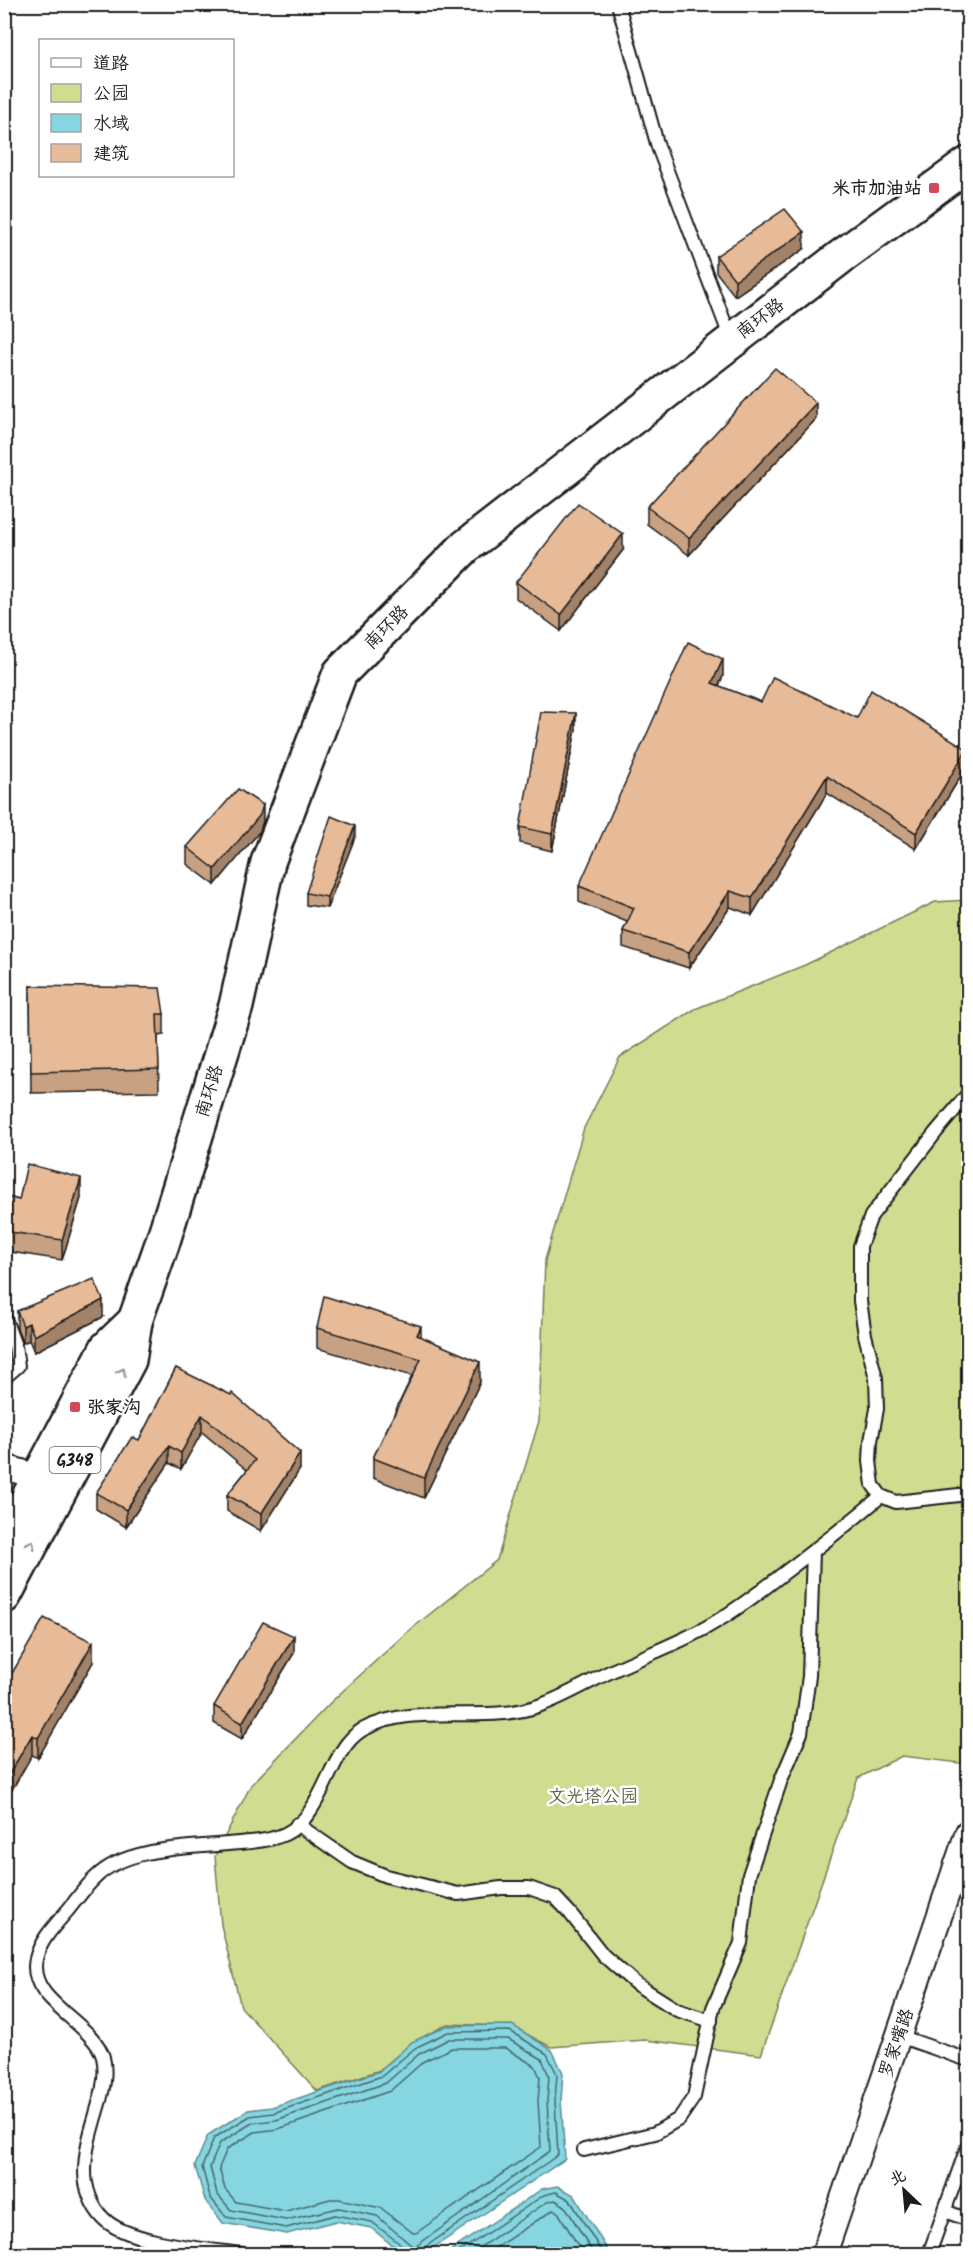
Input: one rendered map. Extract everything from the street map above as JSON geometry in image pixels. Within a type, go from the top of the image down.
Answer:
[{"type":"main road","name":"南环路","points":[[4,1596],[107,1348],[135,1321],[162,1244],[236,1006],[268,862],[340,673],[465,547],[851,249],[969,164]]},
{"type":"main road","name":"南环路","points":[[4,1544],[49,1483]]},
{"type":"street","points":[[4,1467],[49,1483]]},
{"type":"street","name":"罗家嘴路","points":[[824,2254],[969,1832]]},
{"type":"lane","points":[[618,4],[658,147],[731,341]]},
{"type":"lane","points":[[969,1094],[936,1132],[871,1216],[860,1246],[860,1301],[865,1335],[876,1378],[877,1409],[870,1461],[873,1485],[881,1496],[896,1502],[969,1494]]},
{"type":"lane","points":[[4,1316],[15,1346],[18,1366],[4,1377]]},
{"type":"lane","points":[[242,2254],[167,2243],[127,2234],[104,2220],[90,2198],[85,2173],[87,2146],[105,2083],[103,2057],[94,2041],[48,1998],[38,1979],[35,1960],[46,1936],[96,1876],[111,1865],[131,1857],[159,1851],[265,1841],[288,1833],[305,1817],[346,1745],[360,1731],[385,1721],[418,1716],[506,1713],[541,1705],[706,1628],[758,1593],[881,1496]]},
{"type":"lane","points":[[584,2150],[655,2133],[679,2119],[694,2097],[713,2008],[741,1943],[749,1875],[781,1780],[801,1733],[809,1676],[813,1551]]},
{"type":"lane","points":[[297,1824],[352,1862],[386,1876],[458,1894],[501,1888],[529,1888],[555,1897],[603,1955],[636,1984],[677,2010],[711,2021]]},
{"type":"lane","points":[[899,2036],[969,2060]]},
{"type":"lane","points":[[929,2254],[969,2145]]},
{"type":"lane","points":[[945,2211],[969,2220]]},
{"type":"green space","name":"文光塔公园","points":[[968,900],[968,1764],[902,1756],[858,1778],[761,2055],[645,2040],[551,2047],[511,2026],[447,2024],[412,2043],[380,2070],[317,2091],[241,2007],[221,1925],[215,1856],[251,1785],[332,1701],[405,1634],[497,1560],[539,1421],[545,1260],[584,1128],[620,1057],[695,1009],[805,965],[935,902]]},
{"type":"water","points":[[512,2025],[552,2050],[563,2073],[561,2100],[565,2159],[424,2254],[403,2254],[371,2228],[336,2221],[287,2234],[223,2223],[205,2200],[195,2166],[208,2135],[248,2110],[272,2107],[380,2071],[412,2042],[446,2026]]},
{"type":"water","points":[[557,2186],[574,2195],[610,2254],[446,2254],[542,2189]]},
{"type":"building","points":[[785,209],[804,232],[735,280],[716,256]]},
{"type":"building","points":[[775,368],[816,403],[689,538],[647,507]]},
{"type":"building","points":[[578,503],[623,534],[561,615],[516,582]]},
{"type":"building","points":[[688,642],[723,659],[712,683],[761,702],[773,677],[857,718],[871,690],[967,749],[916,833],[827,776],[752,898],[730,891],[689,952],[623,931],[634,908],[579,886]]},
{"type":"building","points":[[541,712],[576,713],[552,834],[520,827]]},
{"type":"building","points":[[238,789],[263,805],[260,815],[215,869],[187,847]]},
{"type":"building","points":[[331,816],[355,826],[327,897],[306,893]]},
{"type":"building","points":[[30,986],[160,988],[164,1014],[157,1014],[159,1069],[31,1072]]},
{"type":"building","points":[[27,1164],[81,1178],[62,1240],[4,1231],[4,1196],[19,1200]]},
{"type":"building","points":[[94,1279],[103,1300],[34,1336],[29,1323],[23,1326],[17,1311]]},
{"type":"building","points":[[324,1296],[421,1326],[417,1335],[480,1362],[424,1478],[373,1458],[421,1359],[317,1328]]},
{"type":"building","points":[[176,1368],[231,1395],[232,1393],[300,1453],[261,1514],[227,1495],[255,1460],[202,1415],[181,1453],[169,1446],[126,1510],[96,1493],[132,1437],[139,1440]]},
{"type":"building","points":[[44,1618],[93,1642],[38,1738],[32,1735],[4,1783],[4,1687]]},
{"type":"building","points":[[263,1622],[294,1636],[242,1723],[214,1706]]},
{"type":"place","name":"米市加油站","points":[[934,188]]},
{"type":"place","name":"张家沟","points":[[75,1407]]}]
